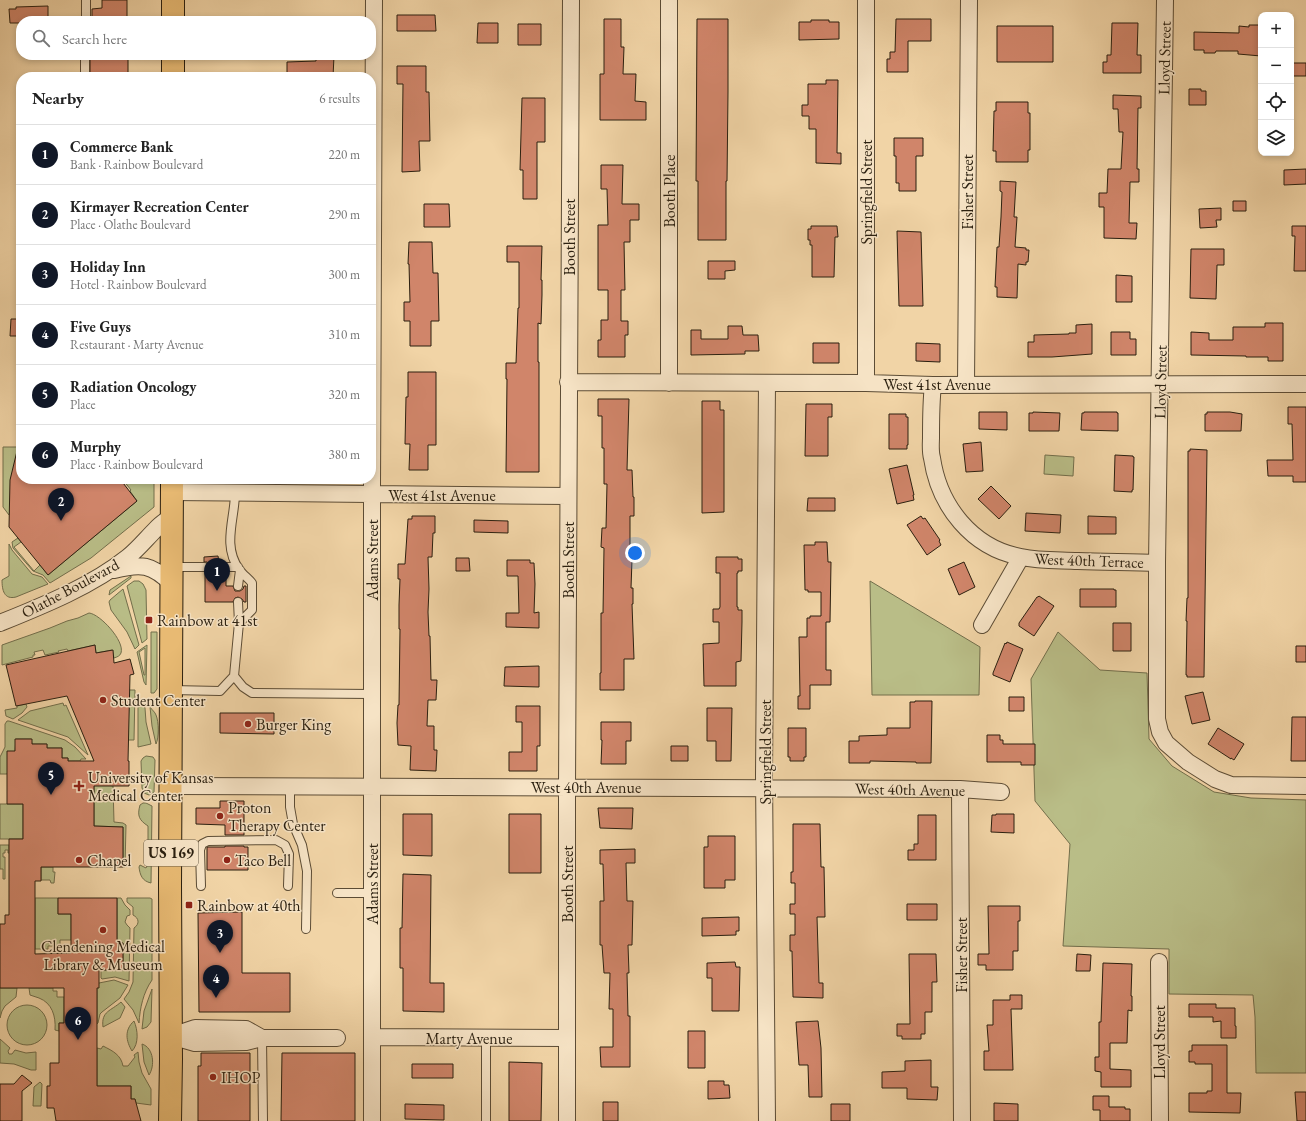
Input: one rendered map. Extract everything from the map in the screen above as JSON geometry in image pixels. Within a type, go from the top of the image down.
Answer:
[{"type":"main road","points":[[173,0],[173,16]]},
{"type":"main road","points":[[173,60],[173,72]]},
{"type":"main road","name":"US 169","points":[[170,1121],[172,485]]},
{"type":"street","name":"Adams Street","points":[[374,0],[374,16]]},
{"type":"street","name":"Booth Street","points":[[567,1121],[568,382],[571,0]]},
{"type":"street","name":"Booth Place","points":[[669,0],[669,383]]},
{"type":"street","name":"Springfield Street","points":[[866,0],[866,383]]},
{"type":"street","name":"Fisher Street","points":[[966,384],[969,0]]},
{"type":"street","name":"Lloyd Street","points":[[1165,0],[1157,563],[1157,719],[1160,732],[1166,743],[1181,756],[1215,779],[1231,785],[1306,786]]},
{"type":"street","name":"Adams Street","points":[[373,72],[374,60]]},
{"type":"street","name":"West 41st Avenue","points":[[568,382],[866,383],[933,385],[1306,384]]},
{"type":"street","name":"Springfield Street","points":[[767,383],[764,788],[767,1121]]},
{"type":"street","points":[[933,385],[931,409],[931,457],[938,484],[948,507],[969,531],[984,542],[1004,552],[1021,557],[982,625]]},
{"type":"street","name":"Adams Street","points":[[372,484],[372,1121]]},
{"type":"street","name":"West 41st Avenue","points":[[172,485],[235,493],[568,496]]},
{"type":"street","name":"Olathe Boulevard","points":[[0,623],[45,604],[107,572],[141,546],[156,529],[172,516]]},
{"type":"street","name":"West 40th Terrace","points":[[1021,557],[1044,560],[1157,563]]},
{"type":"street","points":[[107,572],[128,566],[140,565],[150,568],[163,575],[172,576]]},
{"type":"street","name":"West 40th Avenue","points":[[171,786],[960,789],[1001,792]]},
{"type":"street","name":"Fisher Street","points":[[960,789],[962,1121]]},
{"type":"street","name":"Lloyd Street","points":[[1158,962],[1160,1121]]},
{"type":"street","points":[[171,1036],[195,1043],[246,1042],[262,1038],[337,1038]]},
{"type":"street","name":"Marty Avenue","points":[[372,1037],[566,1038]]},
{"type":"lane","points":[[86,3],[86,16]]},
{"type":"lane","points":[[85,72],[86,60]]},
{"type":"lane","points":[[235,493],[235,503],[230,530],[232,554],[239,569],[252,583],[252,610],[239,623]]},
{"type":"lane","points":[[172,576],[204,567]]},
{"type":"lane","points":[[219,567],[239,569]]},
{"type":"lane","points":[[238,586],[239,569]]},
{"type":"lane","points":[[171,690],[220,691],[234,676],[239,623],[238,602]]},
{"type":"lane","points":[[234,676],[243,687],[252,693],[372,694]]},
{"type":"lane","points":[[290,787],[293,824],[302,845],[307,871],[306,928]]},
{"type":"lane","points":[[201,886],[200,850],[202,844],[208,841],[276,840],[285,845],[289,854],[288,886]]},
{"type":"lane","points":[[337,893],[372,893]]},
{"type":"lane","points":[[262,1038],[263,1121]]},
{"type":"lane","points":[[486,1038],[486,1121]]},
{"type":"green space","points":[[3,447],[16,447],[16,482],[9,515],[3,507]]},
{"type":"green space","points":[[1045,455],[1074,457],[1073,476],[1044,474]]},
{"type":"green space","points":[[126,484],[154,484],[154,507],[91,558],[50,583],[43,575],[33,571],[13,548],[12,542],[18,538],[21,542],[14,547],[34,571],[40,565],[48,575],[137,501],[130,491],[131,490]]},
{"type":"green space","points":[[9,544],[12,550],[32,574],[42,577],[48,584],[16,597],[12,598],[6,596],[2,587],[2,580],[9,576]]},
{"type":"green space","points":[[131,576],[131,578],[109,595],[110,590]]},
{"type":"green space","points":[[134,581],[139,581],[143,584],[146,590],[147,639],[142,643],[127,586]]},
{"type":"green space","points":[[870,581],[980,647],[979,695],[872,695]]},
{"type":"green space","points":[[123,589],[139,645],[135,649],[127,632],[111,610],[109,602]]},
{"type":"green space","points":[[89,613],[99,618],[116,635],[121,648],[120,655],[114,658],[112,650],[96,653],[95,645],[68,651],[67,649],[45,655],[43,650],[34,652],[35,655],[33,655],[33,657],[2,665],[2,645]]},
{"type":"green space","points":[[151,632],[157,632],[157,689],[154,693],[151,693]]},
{"type":"green space","points":[[1058,632],[1100,670],[1147,673],[1149,739],[1172,766],[1214,792],[1251,798],[1306,800],[1306,1073],[1256,1073],[1253,995],[1169,994],[1169,949],[1063,946],[1070,844],[1035,801],[1031,679]]},
{"type":"green space","points":[[147,645],[146,685],[144,682],[137,652]],"holes":[[[145,648],[145,675],[139,652]]]},
{"type":"green space","points":[[129,690],[135,690],[134,740],[128,740]]},
{"type":"green space","points":[[142,702],[145,708],[146,722],[151,744],[138,747],[138,705]]},
{"type":"green space","points":[[63,703],[64,706],[66,705],[88,755],[68,737],[18,720],[30,711]]},
{"type":"green space","points":[[26,704],[27,707],[22,713],[13,719],[6,716],[5,710],[17,708],[17,706]]},
{"type":"green space","points":[[150,707],[156,714],[158,722],[156,744],[152,726]]},
{"type":"green space","points":[[7,721],[65,740],[75,747],[86,759],[81,759],[80,761],[68,761],[68,758],[62,758],[62,748],[47,748],[47,744],[32,744],[31,739],[16,739],[15,751],[7,774],[0,774],[0,757],[5,747],[5,724]]},
{"type":"green space","points":[[146,756],[153,757],[155,760],[154,792],[149,795],[144,793],[142,788],[141,761]]},
{"type":"green space","points":[[94,782],[113,786],[114,822],[123,823],[126,825],[125,867],[123,867],[123,827],[94,826]]},
{"type":"green space","points":[[146,803],[152,806],[151,883],[145,881],[142,877],[139,867],[140,865],[146,868],[148,864],[148,826],[141,820],[139,815],[140,805]]},
{"type":"green space","points":[[0,804],[23,804],[23,839],[0,839]]},
{"type":"green space","points":[[0,845],[9,845],[9,853],[8,850],[5,850],[5,853],[3,853],[3,857],[5,857],[5,879],[3,879],[3,869],[0,869]]},
{"type":"green space","points":[[41,867],[53,867],[53,872],[55,872],[54,883],[51,883],[50,880],[41,880]]},
{"type":"green space","points":[[35,898],[58,898],[58,914],[71,914],[71,940],[60,940],[60,946],[48,946],[48,949],[35,949]]},
{"type":"green space","points":[[117,898],[121,898],[130,910],[130,915],[127,916],[125,922],[130,928],[129,981],[115,977],[101,978],[101,970],[123,970],[123,943],[117,943]]},
{"type":"green space","points":[[127,898],[152,899],[152,980],[142,1001],[139,1023],[133,1010],[124,999],[133,982],[134,928],[138,921],[133,915],[133,907],[127,902]]},
{"type":"green space","points":[[114,980],[128,985],[120,998],[100,1014],[97,1024],[97,988],[99,983]]},
{"type":"green space","points":[[0,988],[17,988],[16,997],[5,1006],[0,1018]]},
{"type":"green space","points":[[29,988],[53,988],[53,991],[57,991],[57,997],[64,997],[64,1023],[59,1023],[59,1031],[55,1030],[54,1015],[50,1007],[43,1000],[30,995]]},
{"type":"green space","points":[[152,989],[151,1022],[147,1027],[142,1029],[144,1011]]},
{"type":"green space","points":[[121,1002],[125,1007],[120,1018],[103,1027],[105,1014]]},
{"type":"green space","points":[[31,1005],[38,1008],[44,1014],[47,1025],[46,1033],[38,1042],[31,1045],[23,1045],[16,1042],[8,1033],[7,1021],[10,1014],[19,1006]]},
{"type":"green space","points":[[134,1021],[137,1041],[132,1051],[128,1043],[127,1032]]},
{"type":"green space","points":[[0,1039],[10,1048],[8,1051],[9,1054],[12,1054],[15,1050],[26,1053],[36,1052],[36,1070],[31,1070],[14,1064],[0,1063]]},
{"type":"green space","points":[[142,1044],[149,1049],[151,1053],[153,1062],[149,1075],[144,1062]]},
{"type":"green space","points":[[103,1046],[118,1056],[123,1066],[128,1066],[135,1057],[134,1055],[138,1052],[142,1073],[151,1089],[151,1105],[136,1103],[135,1099],[131,1099],[131,1086],[97,1086],[97,1048],[101,1049]]},
{"type":"green space","points":[[40,1082],[42,1084],[41,1106],[33,1106],[34,1087]]},
{"type":"building","points":[[102,0],[127,0],[127,16],[92,16],[92,9],[102,8]]},
{"type":"building","points":[[48,6],[48,16],[16,16],[16,23],[10,23],[9,9],[16,9],[16,7]]},
{"type":"building","points":[[397,15],[435,15],[436,31],[397,31]]},
{"type":"building","points":[[604,19],[621,19],[621,47],[624,47],[623,74],[636,74],[635,101],[646,102],[646,120],[600,120],[600,74],[604,74]]},
{"type":"building","points":[[697,19],[728,19],[726,240],[698,240],[698,181],[696,181]]},
{"type":"building","points":[[896,19],[931,19],[931,41],[908,41],[908,72],[887,72],[887,59],[890,59],[890,52],[895,52]]},
{"type":"building","points":[[811,20],[829,20],[829,22],[839,22],[839,39],[799,40],[799,22],[811,22]]},
{"type":"building","points":[[478,23],[498,23],[498,43],[477,43]]},
{"type":"building","points":[[1112,23],[1138,23],[1137,55],[1141,55],[1141,73],[1103,73],[1103,62],[1107,62],[1107,55],[1111,55]]},
{"type":"building","points":[[518,24],[541,24],[541,45],[518,45]]},
{"type":"building","points":[[1249,25],[1258,25],[1258,56],[1238,54],[1238,51],[1216,51],[1215,53],[1204,53],[1204,50],[1194,50],[1194,32],[1239,33],[1239,26],[1249,27]]},
{"type":"building","points":[[997,26],[1053,26],[1053,62],[997,62]]},
{"type":"building","points":[[90,60],[128,60],[128,72],[90,72]]},
{"type":"building","points":[[334,60],[333,72],[287,72],[287,62]]},
{"type":"building","points":[[1294,63],[1306,63],[1306,76],[1294,76]]},
{"type":"building","points":[[397,66],[426,66],[426,92],[429,92],[430,141],[419,141],[420,171],[402,172],[403,84],[397,84]]},
{"type":"building","points":[[826,80],[838,80],[837,153],[841,153],[841,164],[816,163],[816,129],[809,129],[809,116],[802,116],[802,105],[808,105],[808,84],[826,84]]},
{"type":"building","points":[[1189,89],[1201,89],[1201,91],[1206,91],[1206,105],[1189,105]]},
{"type":"building","points":[[1113,95],[1141,96],[1141,108],[1138,108],[1137,169],[1139,169],[1139,182],[1130,182],[1129,223],[1137,223],[1136,239],[1104,238],[1104,207],[1099,207],[1099,193],[1107,193],[1108,169],[1121,169],[1123,132],[1119,132],[1118,109],[1113,109]]},
{"type":"building","points":[[522,98],[545,98],[545,142],[537,142],[537,199],[523,199],[523,170],[520,170]]},
{"type":"building","points":[[996,102],[1028,102],[1028,113],[1030,113],[1030,150],[1028,150],[1028,162],[996,162],[996,151],[993,151],[994,111],[996,111]]},
{"type":"building","points":[[894,138],[923,138],[923,156],[916,156],[916,191],[899,191],[899,183],[896,183]]},
{"type":"building","points":[[601,165],[623,165],[622,204],[639,204],[639,220],[630,220],[630,242],[624,242],[625,290],[621,290],[621,321],[628,321],[628,335],[625,335],[625,357],[598,357],[598,340],[601,340],[601,320],[608,320],[608,290],[598,290],[598,225],[608,225],[607,189],[601,189]]},
{"type":"building","points":[[1306,169],[1306,184],[1284,185],[1284,170]]},
{"type":"building","points":[[1000,181],[1016,182],[1014,217],[1017,217],[1015,247],[1026,248],[1026,250],[1029,250],[1028,262],[1026,262],[1026,265],[1018,264],[1017,298],[997,297],[997,287],[995,287],[997,247],[999,247],[1001,217],[1002,192],[1000,191]]},
{"type":"building","points":[[1233,201],[1246,201],[1246,211],[1233,211]]},
{"type":"building","points":[[424,204],[449,204],[450,227],[424,227]]},
{"type":"building","points":[[1221,208],[1221,220],[1216,220],[1217,227],[1200,228],[1199,209]]},
{"type":"building","points":[[811,226],[837,226],[838,237],[835,237],[834,277],[812,277],[812,245],[810,245],[810,240],[808,240],[808,229],[811,229]]},
{"type":"building","points":[[1292,226],[1306,226],[1306,271],[1294,271],[1295,236],[1292,236]]},
{"type":"building","points":[[897,231],[921,232],[923,306],[899,306]]},
{"type":"building","points":[[409,242],[432,242],[433,273],[438,273],[439,321],[431,321],[431,346],[410,346],[410,321],[404,321],[404,302],[410,302],[408,264]]},
{"type":"building","points":[[507,246],[542,246],[541,324],[538,323],[539,472],[506,472],[506,363],[516,363],[519,308],[519,262],[507,262]]},
{"type":"building","points":[[1191,249],[1224,249],[1224,265],[1217,265],[1216,299],[1190,298]]},
{"type":"building","points":[[708,261],[735,261],[735,270],[725,271],[725,279],[708,279]]},
{"type":"building","points":[[1116,275],[1132,276],[1132,302],[1116,302]]},
{"type":"building","points":[[11,319],[16,319],[16,336],[10,336]]},
{"type":"building","points":[[1265,323],[1283,323],[1283,361],[1268,361],[1268,357],[1191,355],[1191,332],[1209,333],[1209,340],[1233,340],[1233,327],[1265,327]]},
{"type":"building","points":[[1092,324],[1092,354],[1028,357],[1028,342],[1034,342],[1034,335],[1076,333],[1076,325]]},
{"type":"building","points":[[728,326],[742,326],[743,335],[758,335],[759,351],[745,351],[745,354],[691,355],[691,330],[701,330],[701,339],[728,339]]},
{"type":"building","points":[[1111,332],[1130,332],[1130,339],[1136,339],[1136,355],[1111,355]]},
{"type":"building","points":[[813,343],[839,343],[839,363],[813,363]]},
{"type":"building","points":[[916,343],[940,344],[940,362],[916,361]]},
{"type":"building","points":[[408,372],[436,372],[436,445],[428,445],[428,470],[409,470],[410,444],[405,444]]},
{"type":"building","points":[[598,399],[629,399],[627,470],[632,470],[634,497],[634,516],[630,516],[630,560],[632,560],[631,588],[633,588],[632,604],[634,659],[624,659],[624,690],[600,690],[604,548],[601,547],[602,528],[606,528],[607,484],[604,484],[602,416],[598,416]]},
{"type":"building","points":[[702,401],[720,401],[720,410],[724,410],[724,512],[702,513]]},
{"type":"building","points":[[806,404],[832,404],[832,417],[828,417],[828,456],[805,456]]},
{"type":"building","points":[[1288,407],[1306,407],[1306,482],[1293,482],[1293,476],[1268,476],[1267,460],[1293,460],[1292,424],[1288,424]]},
{"type":"building","points":[[979,412],[1007,412],[1007,430],[979,429]]},
{"type":"building","points":[[1117,412],[1118,431],[1081,430],[1082,413]]},
{"type":"building","points":[[1207,412],[1230,412],[1242,414],[1241,431],[1205,431],[1205,414],[1207,414]]},
{"type":"building","points":[[1029,413],[1060,413],[1059,431],[1029,431]]},
{"type":"building","points":[[889,414],[906,414],[906,417],[908,417],[907,449],[889,449]]},
{"type":"building","points":[[981,442],[983,471],[966,472],[963,444]]},
{"type":"building","points":[[1190,449],[1207,450],[1204,677],[1187,677],[1186,675],[1186,621],[1188,598],[1188,451],[1190,451]]},
{"type":"building","points":[[16,455],[16,484],[124,484],[137,501],[48,575],[9,527],[10,480]]},
{"type":"building","points":[[1115,455],[1134,457],[1132,492],[1114,491]]},
{"type":"building","points":[[907,465],[914,500],[897,504],[889,469]]},
{"type":"building","points":[[991,486],[1011,506],[999,519],[978,499]]},
{"type":"building","points":[[808,498],[835,498],[835,511],[807,511]]},
{"type":"building","points":[[1026,513],[1061,515],[1060,533],[1025,531]]},
{"type":"building","points":[[412,516],[435,516],[435,533],[433,533],[432,557],[428,557],[428,612],[431,680],[437,680],[436,700],[428,700],[427,726],[434,726],[434,750],[437,750],[436,771],[410,770],[411,746],[398,745],[397,723],[399,705],[400,579],[398,579],[398,564],[405,564],[408,519],[412,519]]},
{"type":"building","points":[[921,516],[923,519],[925,518],[940,540],[941,545],[927,555],[907,525]]},
{"type":"building","points":[[1088,516],[1116,517],[1116,534],[1088,534]]},
{"type":"building","points":[[474,520],[508,521],[508,533],[474,532]]},
{"type":"building","points":[[815,542],[827,542],[828,562],[831,562],[830,622],[826,622],[826,670],[831,670],[831,685],[810,685],[810,709],[798,709],[798,696],[800,696],[799,637],[807,637],[807,618],[810,618],[810,616],[821,616],[821,592],[808,592],[808,590],[805,590],[804,545],[815,545]]},
{"type":"building","points":[[218,556],[219,562],[214,565],[214,570],[219,572],[219,576],[226,575],[226,586],[233,586],[235,591],[240,591],[244,586],[246,586],[246,602],[238,597],[235,598],[233,602],[205,602],[205,572],[209,570],[209,567],[207,562],[204,562],[204,557]]},
{"type":"building","points":[[716,557],[738,557],[738,559],[742,559],[742,571],[738,571],[737,573],[737,607],[738,610],[742,610],[742,622],[741,661],[736,662],[736,686],[704,686],[703,644],[719,643],[719,622],[713,622],[713,609],[719,609],[720,607],[720,573],[716,573]]},
{"type":"building","points":[[456,558],[469,558],[470,571],[456,571]]},
{"type":"building","points":[[507,560],[530,560],[530,563],[534,563],[534,613],[539,612],[539,628],[506,627],[506,613],[519,613],[518,576],[507,576]]},
{"type":"building","points":[[964,562],[975,587],[959,595],[948,569]]},
{"type":"building","points":[[1080,589],[1116,590],[1116,607],[1080,607]]},
{"type":"building","points":[[1039,596],[1054,606],[1034,636],[1019,626],[1019,623]]},
{"type":"building","points":[[1113,623],[1131,623],[1131,651],[1113,651]]},
{"type":"building","points":[[1007,642],[1023,649],[1010,682],[993,675],[1005,643],[1006,644]]},
{"type":"building","points":[[95,645],[96,653],[113,650],[114,663],[130,659],[134,674],[130,675],[128,761],[129,786],[94,786],[94,826],[123,827],[123,867],[41,867],[41,881],[35,881],[35,954],[71,953],[71,914],[58,914],[58,898],[117,898],[117,943],[123,943],[123,970],[99,970],[99,988],[97,988],[97,1086],[131,1086],[131,1099],[135,1099],[141,1121],[56,1121],[54,1108],[47,1108],[47,1086],[50,1086],[50,1063],[59,1063],[59,1023],[64,1023],[64,988],[0,988],[0,924],[5,924],[5,915],[9,915],[9,839],[23,839],[23,804],[7,804],[7,751],[15,751],[15,739],[32,739],[32,744],[47,744],[47,748],[62,748],[62,758],[68,758],[68,761],[94,761],[67,696],[16,706],[6,665]]},
{"type":"building","points":[[1296,646],[1306,646],[1306,662],[1296,662]]},
{"type":"building","points":[[539,666],[539,687],[504,686],[505,667]]},
{"type":"building","points":[[1203,692],[1210,720],[1192,724],[1185,696]]},
{"type":"building","points":[[1009,697],[1024,697],[1024,711],[1009,711]]},
{"type":"building","points":[[932,701],[931,763],[870,761],[870,763],[849,763],[849,741],[859,741],[859,736],[887,735],[887,728],[910,728],[910,702]]},
{"type":"building","points":[[516,706],[540,706],[540,746],[537,746],[537,771],[509,771],[509,752],[522,752],[522,722],[516,722]]},
{"type":"building","points":[[707,708],[732,708],[731,761],[716,761],[716,741],[707,741]]},
{"type":"building","points":[[220,713],[274,713],[274,734],[220,733]]},
{"type":"building","points":[[1292,717],[1306,717],[1306,761],[1291,761]]},
{"type":"building","points":[[601,722],[631,722],[631,741],[626,741],[626,764],[601,764]]},
{"type":"building","points":[[788,728],[806,728],[806,757],[804,757],[804,761],[790,761],[790,757],[788,757]]},
{"type":"building","points":[[1218,728],[1244,744],[1234,760],[1208,744]]},
{"type":"building","points":[[987,735],[1000,735],[1000,740],[1003,740],[1003,744],[1035,744],[1035,765],[1021,765],[1021,762],[987,762]]},
{"type":"building","points":[[671,746],[688,746],[688,761],[671,761]]},
{"type":"building","name":"Proton Therapy Center","points":[[220,801],[244,801],[244,835],[225,835],[225,825],[196,824],[196,808],[220,808]]},
{"type":"building","points":[[598,808],[633,808],[632,829],[600,828]]},
{"type":"building","points":[[403,814],[432,814],[432,856],[403,855]]},
{"type":"building","points":[[509,814],[541,814],[541,873],[509,873]]},
{"type":"building","points":[[1014,814],[1014,833],[991,832],[992,815]]},
{"type":"building","points":[[918,815],[936,815],[936,860],[908,860],[908,850],[914,850],[914,844],[918,844]]},
{"type":"building","points":[[793,824],[820,824],[821,867],[824,867],[825,917],[817,917],[819,983],[823,983],[823,998],[793,997],[792,951],[790,951],[790,935],[795,935],[795,914],[790,914],[790,904],[795,904],[795,883],[791,883],[791,872],[793,872]]},
{"type":"building","points":[[708,836],[735,836],[735,880],[725,880],[725,888],[704,888],[704,847],[708,847]]},
{"type":"building","points":[[207,847],[248,847],[248,870],[207,870]]},
{"type":"building","points":[[635,849],[635,863],[626,863],[627,901],[633,901],[632,945],[628,945],[629,973],[627,973],[628,1016],[630,1016],[630,1067],[601,1067],[600,1047],[613,1047],[613,1009],[609,1009],[610,973],[604,973],[602,945],[600,945],[600,901],[604,901],[603,864],[600,864],[600,850]]},
{"type":"building","points":[[403,874],[431,875],[430,983],[444,983],[444,1012],[403,1011],[403,968],[400,968],[400,928],[402,928]]},
{"type":"building","points":[[907,904],[937,904],[937,920],[907,920]]},
{"type":"building","points":[[988,906],[1020,906],[1020,921],[1018,921],[1018,951],[1013,951],[1013,970],[986,970],[986,965],[978,965],[978,954],[989,954]]},
{"type":"building","points":[[242,912],[242,973],[290,973],[290,1012],[199,1012],[198,913]]},
{"type":"building","points":[[739,917],[739,931],[736,931],[736,935],[702,936],[702,918]]},
{"type":"building","points":[[909,954],[936,954],[937,982],[932,982],[932,1012],[925,1012],[925,1034],[921,1034],[921,1039],[902,1039],[902,1036],[897,1036],[897,1024],[910,1024]]},
{"type":"building","points":[[1077,954],[1091,955],[1090,971],[1076,971]]},
{"type":"building","points":[[735,962],[736,967],[740,967],[739,1011],[712,1011],[712,978],[707,978],[707,963]]},
{"type":"building","points":[[1103,963],[1132,964],[1132,1011],[1128,1010],[1127,1043],[1110,1043],[1110,1069],[1131,1070],[1131,1087],[1101,1087],[1101,1072],[1095,1071],[1095,1057],[1099,1057],[1099,1022],[1101,1022]]},
{"type":"building","points":[[1010,995],[1022,995],[1022,1009],[1011,1009],[1013,1070],[984,1070],[984,1051],[989,1051],[987,1025],[993,1025],[993,1000],[1010,1000]]},
{"type":"building","points":[[1189,1004],[1216,1004],[1216,1008],[1235,1008],[1236,1038],[1221,1038],[1221,1021],[1213,1022],[1213,1017],[1189,1017]]},
{"type":"building","points":[[818,1021],[821,1048],[822,1097],[809,1097],[808,1065],[799,1065],[796,1022]]},
{"type":"building","points":[[688,1031],[705,1031],[705,1068],[688,1068]]},
{"type":"building","points":[[1192,1045],[1227,1045],[1227,1093],[1241,1093],[1240,1113],[1189,1112],[1189,1093],[1207,1093],[1207,1091],[1212,1091],[1212,1064],[1195,1064],[1195,1062],[1189,1062],[1189,1051],[1192,1051]]},
{"type":"building","points":[[201,1053],[250,1053],[250,1121],[198,1121],[198,1066],[201,1066]]},
{"type":"building","points":[[282,1053],[355,1053],[355,1121],[281,1121]]},
{"type":"building","points":[[931,1060],[931,1087],[938,1087],[937,1100],[907,1099],[907,1088],[882,1088],[882,1072],[905,1071],[905,1061]]},
{"type":"building","points":[[509,1062],[542,1063],[541,1121],[509,1121]]},
{"type":"building","points":[[412,1064],[453,1064],[453,1078],[412,1078]]},
{"type":"building","points":[[22,1075],[32,1083],[22,1091],[22,1121],[0,1121],[0,1084],[14,1084]]},
{"type":"building","points":[[708,1081],[724,1081],[724,1085],[729,1085],[730,1098],[708,1099]]},
{"type":"building","points":[[1295,1092],[1306,1092],[1306,1121],[1297,1121]]},
{"type":"building","points":[[1093,1096],[1109,1096],[1109,1107],[1125,1107],[1125,1109],[1130,1109],[1130,1121],[1100,1121],[1100,1110],[1093,1110]]},
{"type":"building","points":[[603,1102],[618,1102],[618,1121],[603,1121]]},
{"type":"building","points":[[994,1103],[1018,1104],[1018,1121],[994,1121]]},
{"type":"building","points":[[405,1104],[444,1105],[444,1120],[405,1119]]},
{"type":"building","points":[[831,1104],[850,1104],[850,1121],[831,1121]]},
{"type":"place","name":"Kirmayer Recreation Center","points":[[61,521]]},
{"type":"place","name":"Commerce Bank","points":[[217,591]]},
{"type":"place","name":"Rainbow at 41st","points":[[149,620]]},
{"type":"place","name":"Student Center","points":[[103,700]]},
{"type":"place","name":"Burger King","points":[[248,724]]},
{"type":"place","name":"University of Kansas Medical Center","points":[[79,786]]},
{"type":"place","name":"Radiation Oncology","points":[[51,795]]},
{"type":"place","name":"Proton Therapy Center","points":[[220,816]]},
{"type":"place","name":"Chapel","points":[[79,860]]},
{"type":"place","name":"Taco Bell","points":[[227,860]]},
{"type":"place","name":"Rainbow at 40th","points":[[189,905]]},
{"type":"place","name":"Clendening Medical Library & Museum","points":[[103,930]]},
{"type":"place","name":"Holiday Inn","points":[[220,953]]},
{"type":"place","name":"Five Guys","points":[[216,998]]},
{"type":"place","name":"Murphy","points":[[78,1040]]},
{"type":"place","name":"IHOP","points":[[213,1077]]}]
